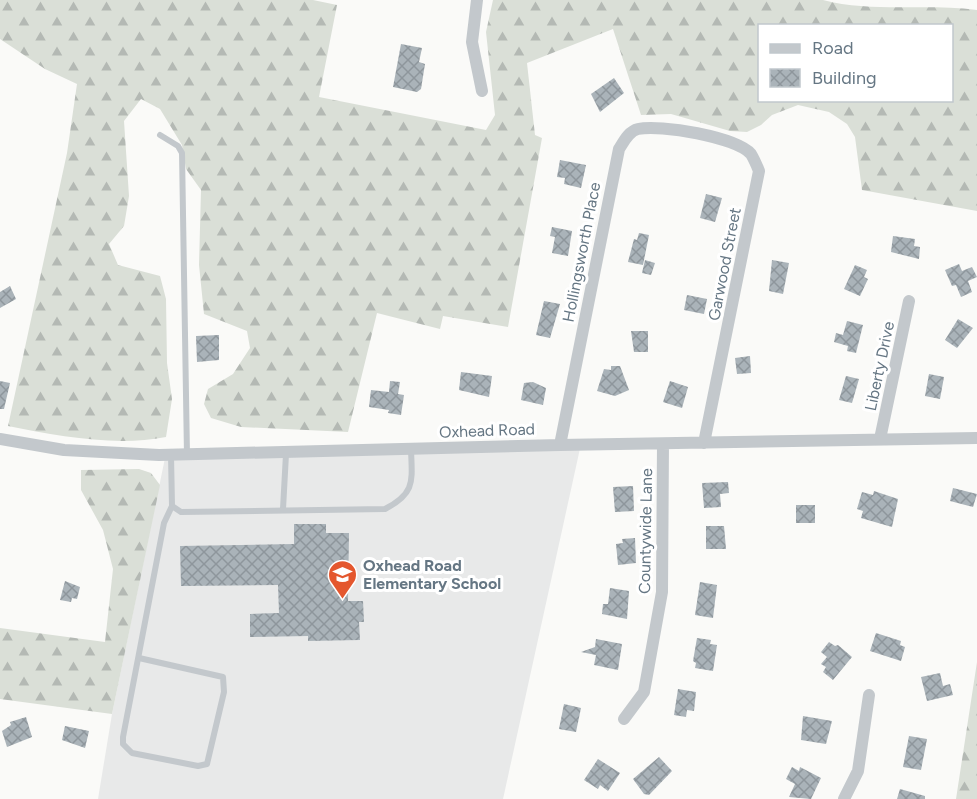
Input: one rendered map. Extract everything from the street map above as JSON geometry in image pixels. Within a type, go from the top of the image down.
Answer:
[{"type":"street","points":[[477,0],[472,42],[482,92]]},
{"type":"street","name":"Hollingsworth Place","points":[[560,445],[619,149],[626,137],[636,129],[657,128],[693,134]]},
{"type":"street","name":"Garwood Street","points":[[693,134],[725,140],[750,153],[759,171],[704,443]]},
{"type":"street","name":"Liberty Drive","points":[[880,439],[909,301]]},
{"type":"street","name":"Oxhead Road","points":[[0,439],[64,450],[188,455],[560,445],[977,438]]},
{"type":"street","name":"Countywide Lane","points":[[624,719],[644,692],[662,592],[663,444]]},
{"type":"street","points":[[844,799],[858,771],[869,695]]},
{"type":"lane","points":[[160,135],[178,146],[182,153],[188,455]]},
{"type":"lane","points":[[172,506],[181,512],[385,509],[407,495],[412,481],[411,449]]},
{"type":"lane","points":[[283,509],[286,454]]},
{"type":"lane","points":[[139,658],[222,676],[225,692],[207,764],[198,766],[132,753],[123,744],[164,523],[172,506],[171,455]]},
{"type":"shaded area","name":"Oxhead Road Elementary School","points":[[581,444],[503,799],[98,799],[112,714],[165,458]]},
{"type":"green space","points":[[0,0],[313,0],[337,5],[319,97],[486,130],[495,115],[486,32],[493,0],[823,0],[861,6],[977,10],[977,211],[862,190],[855,137],[847,124],[829,112],[798,105],[772,115],[761,125],[747,132],[730,131],[671,114],[641,115],[613,29],[527,63],[535,135],[542,138],[508,327],[443,316],[440,329],[377,313],[348,432],[241,427],[211,418],[204,404],[208,389],[233,374],[250,348],[247,331],[204,314],[199,265],[201,190],[186,169],[182,145],[160,109],[141,99],[124,121],[129,196],[124,226],[109,244],[118,265],[160,276],[166,299],[167,363],[172,399],[166,437],[107,441],[47,433],[8,426],[67,153],[77,84],[45,69],[0,39]]},
{"type":"green space","points":[[139,469],[151,473],[160,485],[112,714],[0,699],[0,628],[105,642],[113,569],[103,530],[81,490],[81,470]]},
{"type":"green space","points":[[977,662],[977,799],[956,799]]},
{"type":"building","points":[[401,44],[422,48],[419,62],[425,64],[421,89],[417,92],[393,87]]},
{"type":"building","points":[[614,78],[624,93],[600,112],[591,94]]},
{"type":"building","points":[[560,160],[586,165],[581,188],[564,184],[565,178],[557,177]]},
{"type":"building","points":[[706,194],[722,198],[715,222],[700,218]]},
{"type":"building","points":[[552,227],[572,231],[568,256],[552,253],[555,237],[550,236]]},
{"type":"building","points":[[639,233],[649,235],[643,265],[628,262],[634,239],[637,240]]},
{"type":"building","points":[[893,236],[915,239],[914,246],[920,247],[919,259],[891,252]]},
{"type":"building","points":[[645,260],[655,263],[651,275],[642,273]]},
{"type":"building","points":[[772,260],[789,263],[783,294],[769,291]]},
{"type":"building","points":[[959,264],[962,271],[972,267],[977,277],[968,281],[972,292],[961,297],[956,285],[952,286],[945,270]]},
{"type":"building","points":[[855,265],[867,270],[864,277],[868,279],[860,296],[844,289]]},
{"type":"building","points":[[10,286],[16,299],[0,308],[0,292]]},
{"type":"building","points":[[687,295],[707,299],[704,314],[684,310]]},
{"type":"building","points":[[544,301],[560,304],[550,338],[536,335]]},
{"type":"building","points":[[958,319],[973,328],[957,348],[945,340]]},
{"type":"building","points":[[847,321],[863,325],[856,353],[847,351],[848,346],[834,342],[836,333],[843,335]]},
{"type":"building","points":[[631,331],[648,331],[648,352],[634,352]]},
{"type":"building","points":[[219,335],[219,360],[197,362],[196,336]]},
{"type":"building","points":[[750,356],[751,373],[737,374],[735,358]]},
{"type":"building","points":[[611,366],[620,366],[629,390],[615,396],[597,391],[604,369],[611,370]]},
{"type":"building","points":[[461,372],[492,376],[489,397],[459,390]]},
{"type":"building","points":[[929,374],[944,377],[940,399],[925,396]]},
{"type":"building","points":[[846,376],[859,379],[852,403],[839,400]]},
{"type":"building","points":[[0,381],[10,383],[4,409],[0,409]]},
{"type":"building","points":[[390,381],[400,382],[398,394],[404,395],[401,415],[388,413],[389,410],[369,407],[371,390],[389,392]]},
{"type":"building","points":[[670,381],[688,387],[682,408],[663,402]]},
{"type":"building","points":[[533,382],[546,388],[543,405],[521,400],[524,383]]},
{"type":"building","points":[[728,482],[729,493],[720,494],[721,507],[704,508],[702,483]]},
{"type":"building","points":[[633,486],[634,511],[615,512],[613,487]]},
{"type":"building","points":[[953,488],[977,494],[973,507],[950,501]]},
{"type":"building","points":[[874,491],[898,499],[892,527],[861,518],[863,511],[857,509],[862,492],[873,495]]},
{"type":"building","points":[[796,505],[815,505],[815,523],[796,523]]},
{"type":"building","points":[[294,524],[326,524],[326,533],[349,533],[348,601],[363,601],[364,622],[359,622],[360,640],[308,641],[308,636],[250,637],[250,614],[279,613],[278,585],[181,586],[180,546],[294,544]]},
{"type":"building","points":[[706,526],[724,526],[726,549],[706,549]]},
{"type":"building","points":[[635,538],[636,563],[618,565],[616,544],[623,543],[622,539]]},
{"type":"building","points":[[65,581],[80,587],[77,599],[72,598],[71,602],[60,600]]},
{"type":"building","points":[[700,582],[717,585],[713,618],[695,615]]},
{"type":"building","points":[[610,588],[629,591],[627,619],[602,614],[603,604],[608,604]]},
{"type":"building","points":[[876,633],[901,641],[900,645],[905,647],[901,661],[870,651]]},
{"type":"building","points":[[697,638],[711,640],[710,644],[717,645],[713,671],[695,668],[696,663],[693,661]]},
{"type":"building","points":[[596,639],[622,644],[618,670],[594,665],[596,655],[581,652],[595,647]]},
{"type":"building","points":[[829,642],[835,646],[838,645],[852,657],[833,680],[823,672],[826,667],[821,664],[827,657],[821,652]]},
{"type":"building","points":[[940,673],[943,686],[950,684],[953,695],[927,701],[921,677]]},
{"type":"building","points":[[678,689],[696,692],[694,711],[687,710],[686,717],[674,715]]},
{"type":"building","points":[[564,704],[581,708],[576,732],[559,729]]},
{"type":"building","points":[[803,716],[832,721],[826,744],[801,740]]},
{"type":"building","points":[[26,717],[32,737],[7,747],[2,731],[11,725],[10,722]]},
{"type":"building","points":[[65,726],[89,731],[85,748],[62,740]]},
{"type":"building","points":[[909,736],[927,739],[921,770],[903,767]]},
{"type":"building","points":[[659,757],[672,771],[649,795],[644,794],[633,779]]},
{"type":"building","points":[[598,759],[620,773],[608,791],[600,785],[598,789],[584,780]]},
{"type":"building","points":[[792,767],[799,771],[800,767],[821,778],[811,799],[789,797],[795,784],[786,779]]},
{"type":"building","points":[[900,789],[925,796],[925,799],[897,799]]},
{"type":"place","name":"Oxhead Road Elementary School","points":[[342,600]]}]
